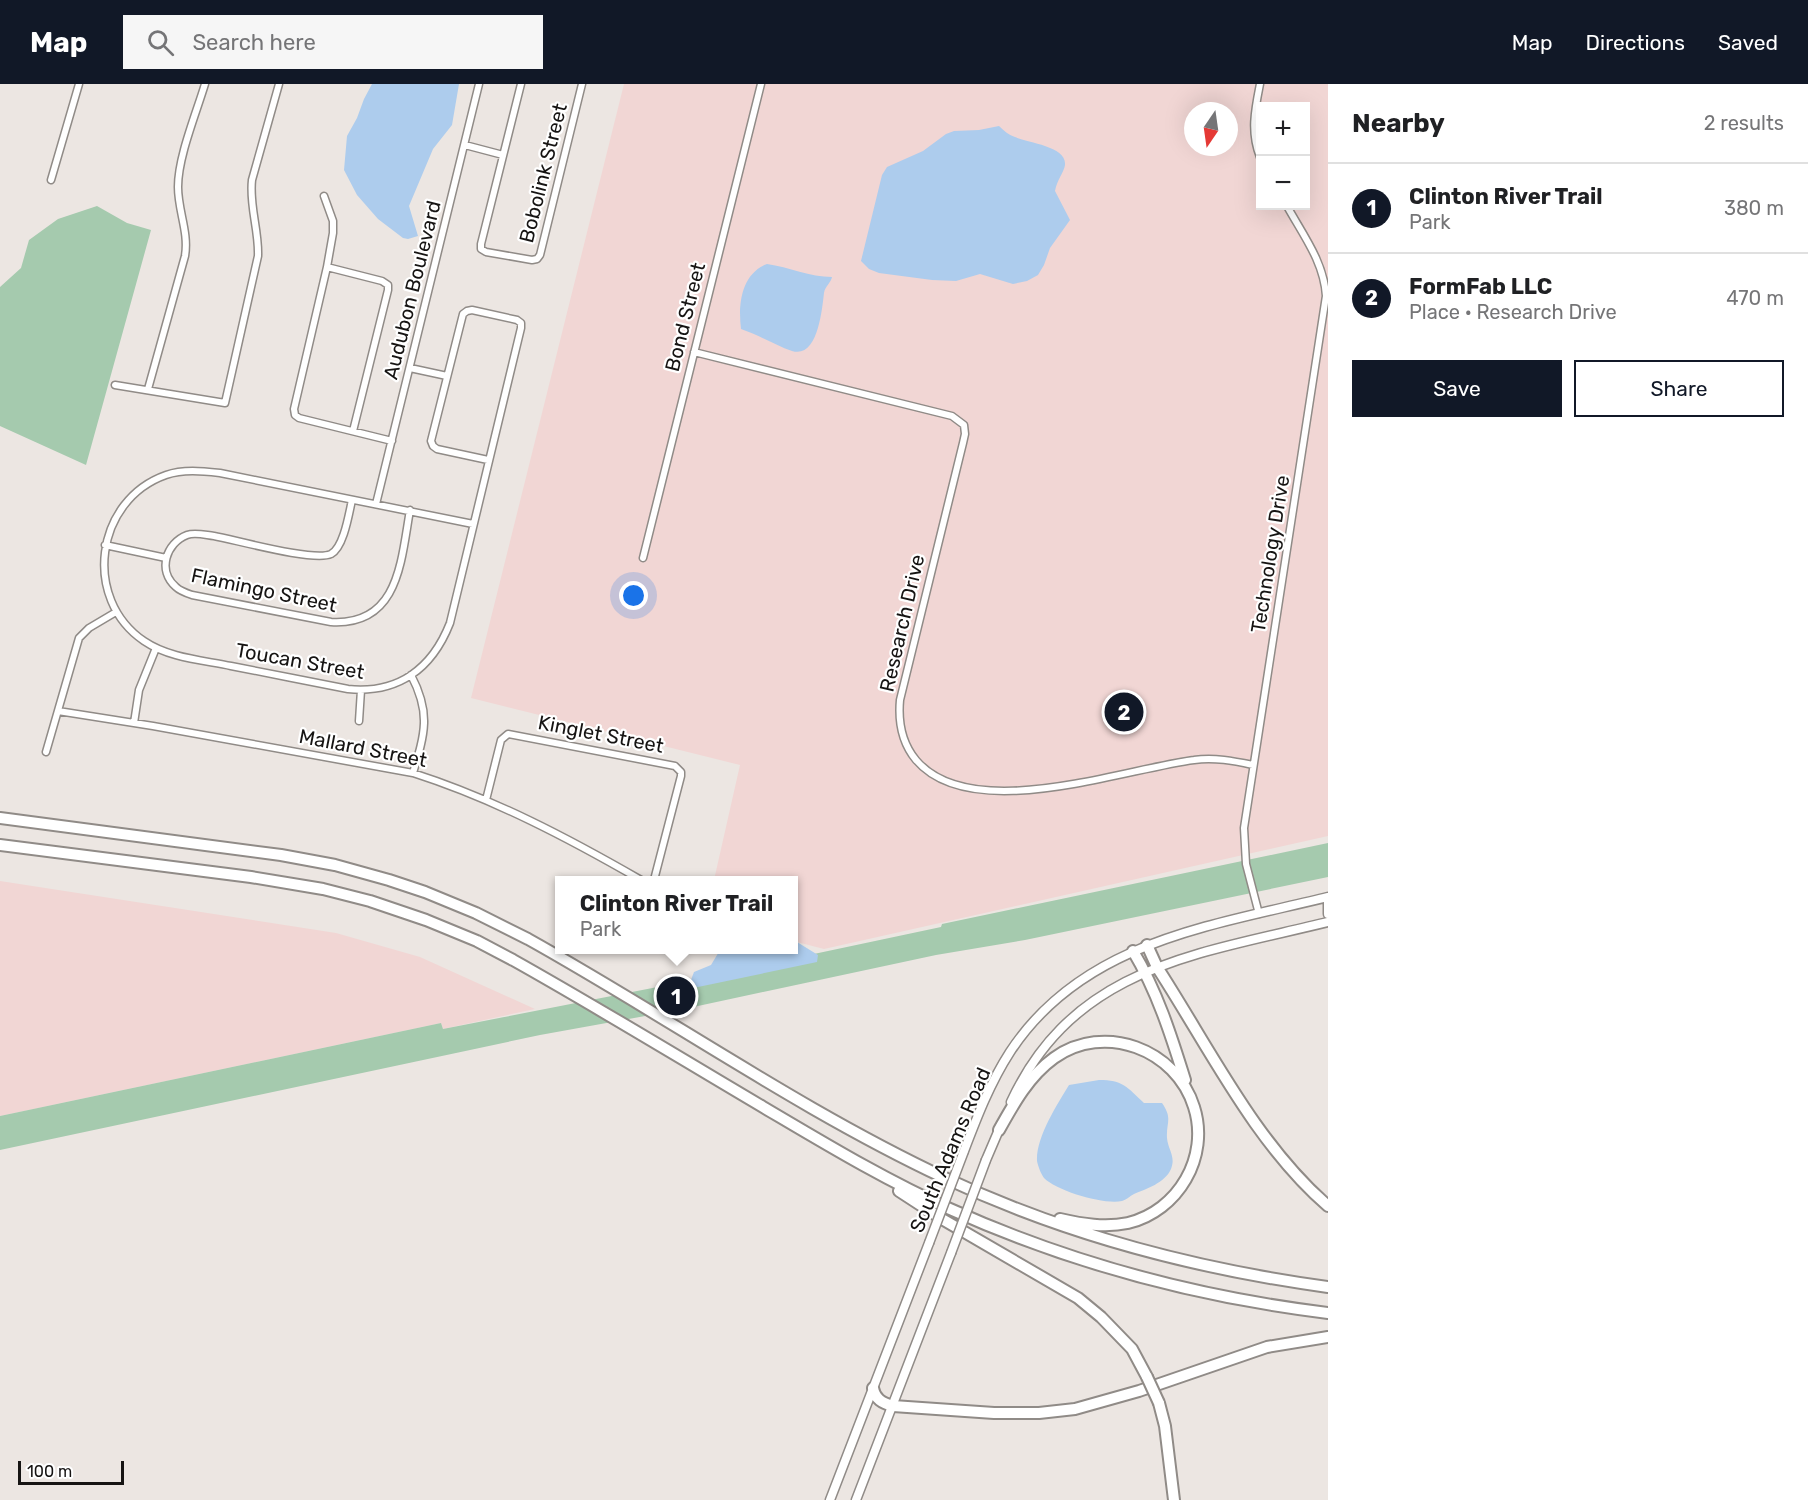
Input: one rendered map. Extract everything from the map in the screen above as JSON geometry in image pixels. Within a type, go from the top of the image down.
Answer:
[{"type":"highway","points":[[0,818],[281,855],[335,865],[425,892],[492,920],[536,943],[878,1145],[954,1182],[1072,1229],[1144,1251],[1246,1274],[1328,1287]]},
{"type":"highway","points":[[0,845],[272,880],[349,896],[405,912],[459,933],[513,960],[856,1162],[970,1218],[1087,1261],[1200,1292],[1328,1313]]},
{"type":"highway","points":[[1147,945],[1157,967],[1275,1153],[1306,1187],[1328,1206]]},
{"type":"highway","points":[[1015,1208],[1081,1223],[1101,1225],[1129,1222],[1162,1207],[1185,1182],[1195,1156],[1198,1138],[1197,1119],[1160,1005],[1133,951]]},
{"type":"highway","points":[[999,1130],[1022,1090],[1039,1071],[1055,1057],[1084,1044],[1111,1041],[1147,1051],[1170,1067],[1188,1092]]},
{"type":"highway","points":[[856,1162],[942,1219],[1078,1298],[1132,1348],[1159,1403],[1165,1426],[1174,1500]]},
{"type":"highway","points":[[873,1388],[874,1393],[882,1402],[893,1406],[994,1413],[1040,1413],[1076,1409],[1139,1391],[1267,1347],[1328,1336]]},
{"type":"main road","name":"South Adams Road","points":[[830,1500],[964,1151],[996,1077],[1016,1043],[1031,1025],[1077,982],[1105,964],[1147,945],[1182,933],[1328,897]]},
{"type":"main road","points":[[1328,902],[1328,914]]},
{"type":"main road","name":"South Adams Road","points":[[856,1500],[986,1160],[1020,1083],[1054,1036],[1092,1002],[1120,983],[1157,967],[1328,922]]},
{"type":"street","points":[[51,180],[79,84]]},
{"type":"street","points":[[148,389],[185,256],[186,235],[179,200],[178,180],[204,84]]},
{"type":"street","points":[[115,385],[225,403],[258,256],[258,232],[251,196],[252,180],[279,84]]},
{"type":"street","name":"Audubon Boulevard","points":[[376,504],[479,84]]},
{"type":"street","name":"Bobolink Street","points":[[521,84],[481,244],[482,249],[486,252],[532,260],[537,259],[540,255],[582,84]]},
{"type":"street","name":"Bond Street","points":[[643,558],[760,84]]},
{"type":"street","points":[[1260,84],[1254,122],[1260,156]]},
{"type":"street","points":[[465,145],[503,155]]},
{"type":"street","points":[[324,196],[333,226],[327,267],[294,409],[295,415],[298,418],[392,441]]},
{"type":"street","name":"Technology Drive","points":[[1259,914],[1246,864],[1244,840],[1253,765],[1326,296],[1326,286],[1319,263],[1289,210]]},
{"type":"street","points":[[327,267],[382,281],[388,285],[353,431]]},
{"type":"street","points":[[473,524],[521,323],[517,320],[472,310],[463,314],[432,441],[433,446],[438,449],[488,460]]},
{"type":"street","name":"Research Drive","points":[[694,352],[952,416],[964,425],[963,443],[900,700],[900,718],[905,740],[909,750],[925,769],[945,781],[960,785],[985,789],[1020,790],[1077,784],[1194,760],[1225,760],[1253,765]]},
{"type":"street","points":[[410,368],[447,376]]},
{"type":"street","name":"Toucan Street","points":[[205,471],[376,504],[473,524],[450,623],[443,641],[427,663],[411,675],[389,686],[361,690],[192,658],[156,648],[133,632],[116,612],[110,598],[104,571],[105,545],[115,517],[128,500],[158,479],[177,473],[205,471]]},
{"type":"street","name":"Flamingo Street","points":[[352,500],[341,539],[330,554],[317,556],[302,554],[197,534],[179,539],[170,548],[166,558],[167,575],[171,582],[182,591],[192,595],[331,622],[351,622],[377,609],[393,590],[406,540],[410,510]]},
{"type":"street","name":"Flamingo Street","points":[[105,545],[166,558]]},
{"type":"street","points":[[46,752],[79,638],[88,628],[116,612]]},
{"type":"street","points":[[134,723],[139,690],[156,648]]},
{"type":"street","points":[[411,675],[420,691],[424,712],[422,742],[413,773]]},
{"type":"street","points":[[359,721],[361,690]]},
{"type":"street","name":"Mallard Street","points":[[58,711],[413,773],[486,800],[560,834],[634,876]]},
{"type":"street","name":"Kinglet Street","points":[[486,800],[499,746],[501,740],[508,734],[675,766],[681,772],[681,776],[655,876]]},
{"type":"shaded area","points":[[624,84],[1328,84],[1328,836],[824,949],[798,942],[798,876],[715,876],[740,765],[471,698]]},
{"type":"shaded area","points":[[0,881],[336,933],[420,957],[535,1009],[443,1029],[441,1023],[0,1116]]},
{"type":"green space","points":[[97,206],[127,223],[151,230],[86,465],[0,426],[0,287],[21,268],[29,240],[58,219]]},
{"type":"green space","points":[[1328,843],[1328,877],[1025,940],[936,955],[684,1009],[540,1035],[0,1150],[0,1116],[441,1023],[443,1029],[678,983],[941,927],[942,924]]},
{"type":"water","points":[[372,84],[459,84],[452,125],[433,149],[409,206],[418,236],[408,239],[403,238],[378,219],[357,195],[344,170],[347,136]]},
{"type":"water","points":[[999,126],[1013,136],[1053,149],[1064,159],[1065,165],[1055,191],[1070,220],[1050,248],[1038,275],[1027,281],[1013,284],[980,274],[956,281],[932,280],[879,273],[869,269],[861,261],[882,175],[887,167],[923,151],[946,134],[954,131]]},
{"type":"water","points":[[767,264],[832,277],[825,291],[817,331],[808,348],[792,351],[741,329],[740,310],[743,291],[752,275]]},
{"type":"water","points":[[798,943],[818,955],[817,962],[698,987],[689,985],[694,972],[711,965],[718,954],[798,954]]},
{"type":"water","points":[[1099,1080],[1119,1083],[1144,1103],[1162,1103],[1168,1117],[1167,1138],[1172,1157],[1171,1169],[1160,1182],[1122,1201],[1093,1199],[1059,1188],[1044,1178],[1037,1161],[1044,1132],[1069,1085]]},
{"type":"place","name":"FormFab LLC","points":[[1124,712]]},
{"type":"place","name":"Clinton River Trail","points":[[676,996]]}]
